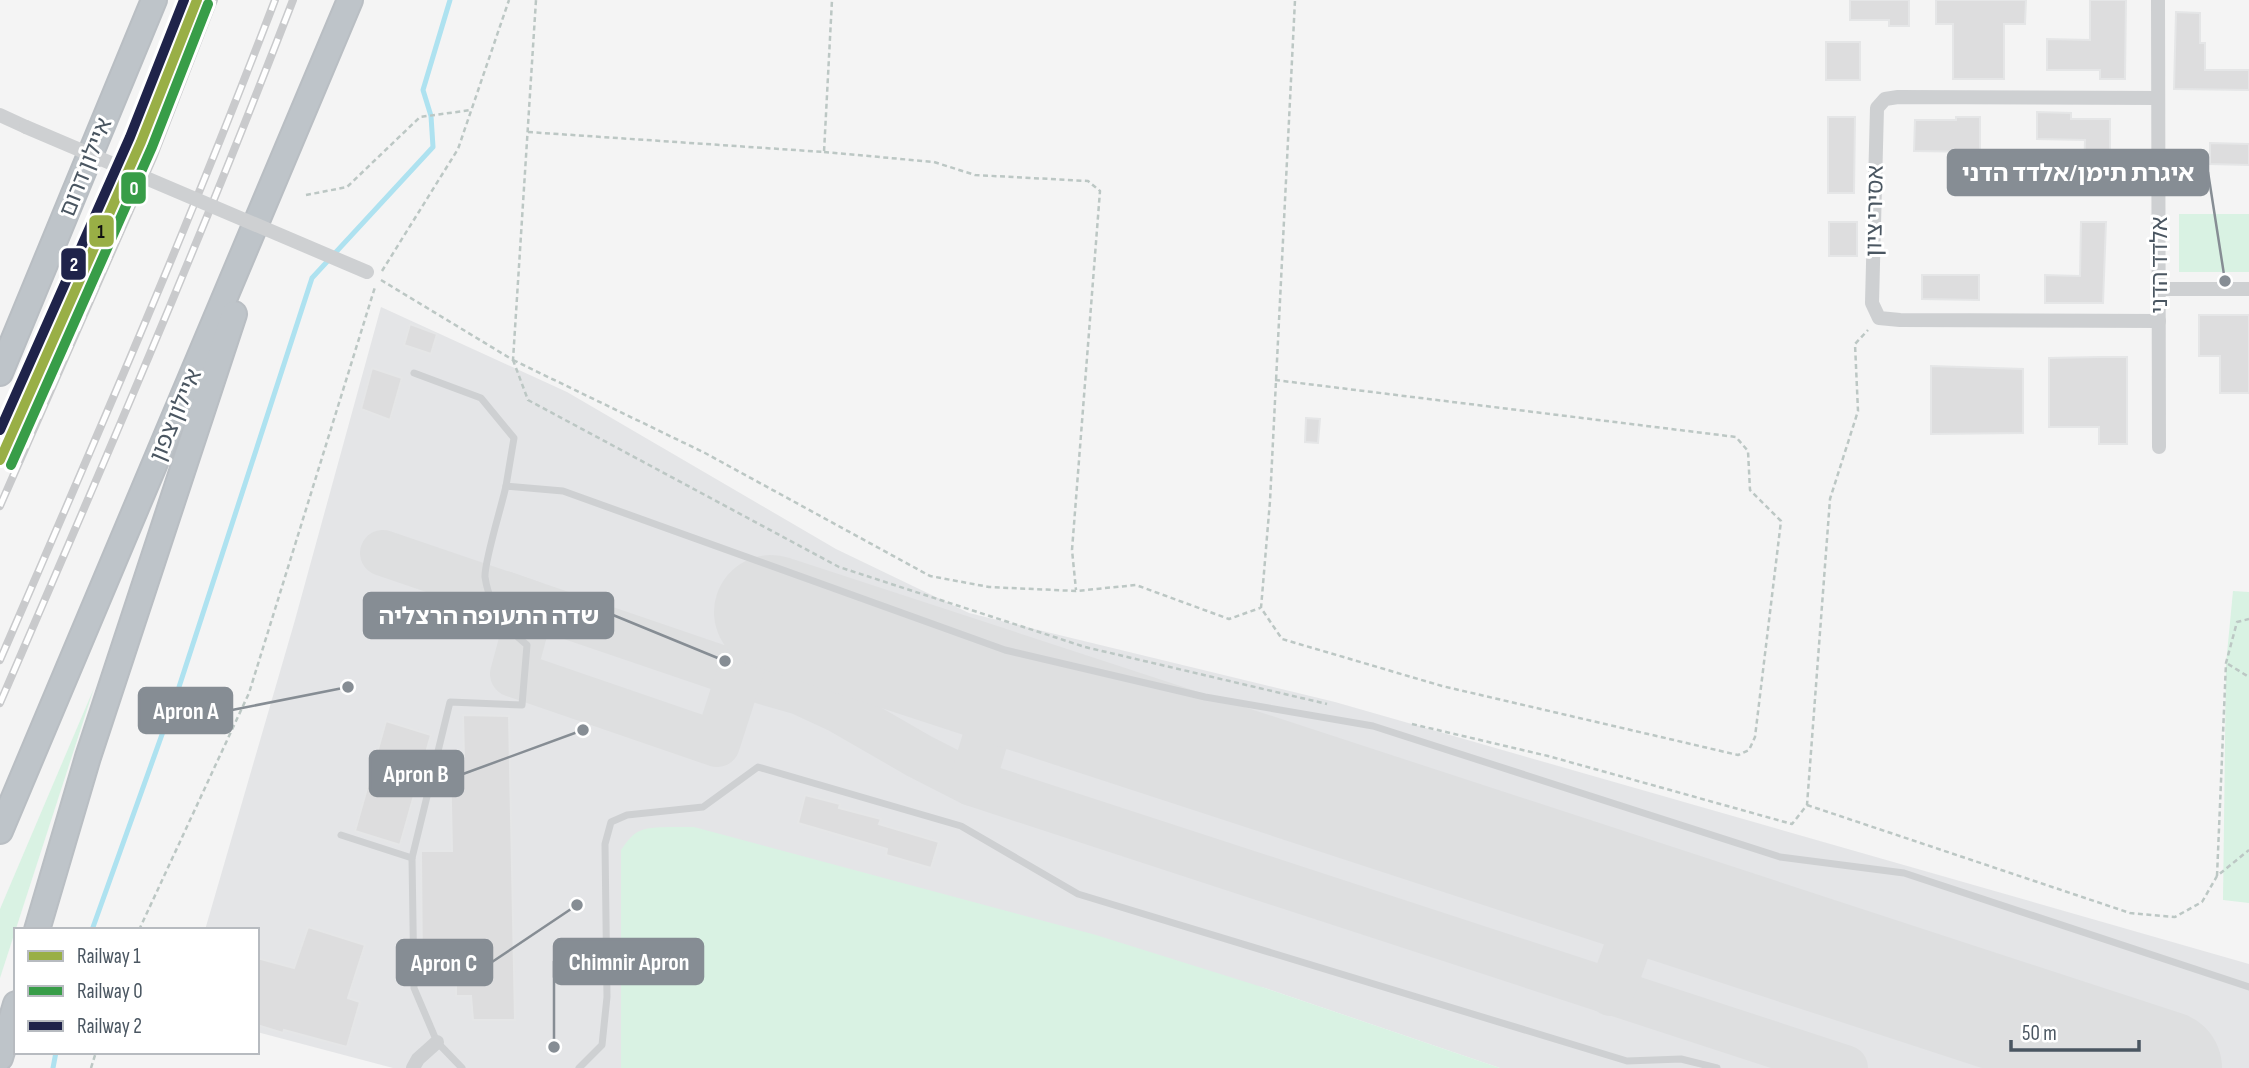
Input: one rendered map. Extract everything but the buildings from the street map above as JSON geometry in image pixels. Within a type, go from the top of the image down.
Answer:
[{"type":"highway","name":"איילון דרום","points":[[0,373],[153,0]]},
{"type":"highway","name":"איילון צפון","points":[[0,831],[350,0]]},
{"type":"highway","points":[[38,928],[92,744],[286,155]]},
{"type":"highway","points":[[0,1058],[14,1011]]},
{"type":"street","name":"אלדד הדני","points":[[2158,0],[2159,447]]},
{"type":"street","name":"אסירי ציון","points":[[1879,318],[1872,303],[1877,108],[1885,99],[2158,98]]},
{"type":"street","points":[[0,115],[372,275]]},
{"type":"street","points":[[2159,289],[2249,289]]},
{"type":"street","points":[[1879,318],[2159,321]]},
{"type":"street","points":[[413,1068],[418,1059],[437,1042]]},
{"type":"lane","points":[[414,373],[481,398],[514,438],[506,486],[485,575],[494,607],[511,632],[527,645],[522,705],[450,702],[412,858],[414,988],[437,1042],[462,1068]]},
{"type":"lane","points":[[506,486],[563,491],[1005,650],[1205,697],[1373,726],[1780,857],[1904,873],[2249,987]]},
{"type":"lane","points":[[579,1068],[602,1045],[607,998],[605,844],[611,822],[627,815],[702,807],[758,767],[961,827],[1078,894],[1183,927],[1627,1060],[1681,1059],[1717,1068]]},
{"type":"lane","points":[[341,835],[412,858]]},
{"type":"path","points":[[140,928],[249,693],[372,275],[458,149],[509,0]]},
{"type":"path","points":[[536,0],[513,360],[528,400],[839,567],[1085,647],[1336,707]]},
{"type":"path","points":[[824,152],[832,0]]},
{"type":"path","points":[[1275,380],[1737,437],[1748,451],[1750,489],[1781,521],[1755,737],[1749,750],[1738,755],[1441,687],[1282,639],[1261,608],[1270,501],[1275,380],[1295,0]]},
{"type":"path","points":[[306,195],[347,187],[420,117],[471,110]]},
{"type":"path","points":[[528,132],[934,162],[975,174],[1088,181],[1100,191],[1072,550],[1076,591]]},
{"type":"path","points":[[372,275],[513,360],[705,453],[930,576],[989,587],[1076,591],[1136,585],[1228,620],[1261,608]]},
{"type":"path","points":[[1403,722],[1548,757],[1792,824],[1807,805],[1830,499],[1857,411],[1855,344],[1879,318]]},
{"type":"path","points":[[2217,876],[2226,663],[2237,622],[2249,619]]},
{"type":"path","points":[[2226,663],[2249,677]]},
{"type":"path","points":[[1807,805],[2130,913],[2175,917],[2202,902],[2217,876],[2249,850]]},
{"type":"shaded area","points":[[381,307],[567,392],[836,549],[969,613],[1335,702],[2249,964],[2249,1068],[1500,1068],[1265,988],[621,850],[621,1068],[393,1068],[259,1033],[259,928],[206,928],[295,620]]},
{"type":"green space","points":[[2179,214],[2249,214],[2249,272],[2179,272]]},
{"type":"green space","points":[[2233,591],[2249,592],[2249,903],[2223,900],[2226,664]]},
{"type":"green space","points":[[94,688],[0,978],[0,909]]},
{"type":"green space","points":[[694,827],[1096,935],[1265,988],[1500,1068],[621,1068],[621,850],[631,837],[640,831]]},
{"type":"waterway","points":[[93,928],[179,687],[312,278],[433,147],[431,116],[423,90],[450,0]]},
{"type":"waterway","points":[[53,1068],[56,1054]]},
{"type":"taxiway","points":[[383,553],[738,674],[800,692],[841,711],[972,783],[1845,1068]]},
{"type":"taxiway","points":[[504,594],[532,604],[513,674],[717,744],[746,654],[771,612]]},
{"type":"taxiway","points":[[972,783],[1001,687]]},
{"type":"taxiway","points":[[1611,993],[1645,898]]},
{"type":"runway","points":[[771,612],[2165,1068]]},
{"type":"railway","points":[[0,506],[153,158],[214,0]]},
{"type":"railway","points":[[0,660],[176,249],[275,0]]},
{"type":"railway","points":[[0,703],[187,265],[293,0]]},
{"type":"rail line","name":"2","points":[[0,430],[130,137],[184,0]]},
{"type":"rail line","name":"1","points":[[0,460],[141,142],[197,0]]},
{"type":"rail line","name":"0","points":[[11,465],[152,147],[208,4]]},
{"type":"place","name":"איגרת תימן/אלדד הדני","points":[[2225,281]]},
{"type":"place","name":"שדה התעופה הרצליה","points":[[725,661]]},
{"type":"place","name":"Apron A","points":[[348,687]]},
{"type":"place","name":"Apron B","points":[[583,730]]},
{"type":"place","name":"Apron C","points":[[577,905]]},
{"type":"place","name":"Chimnir Apron","points":[[554,1047]]}]
